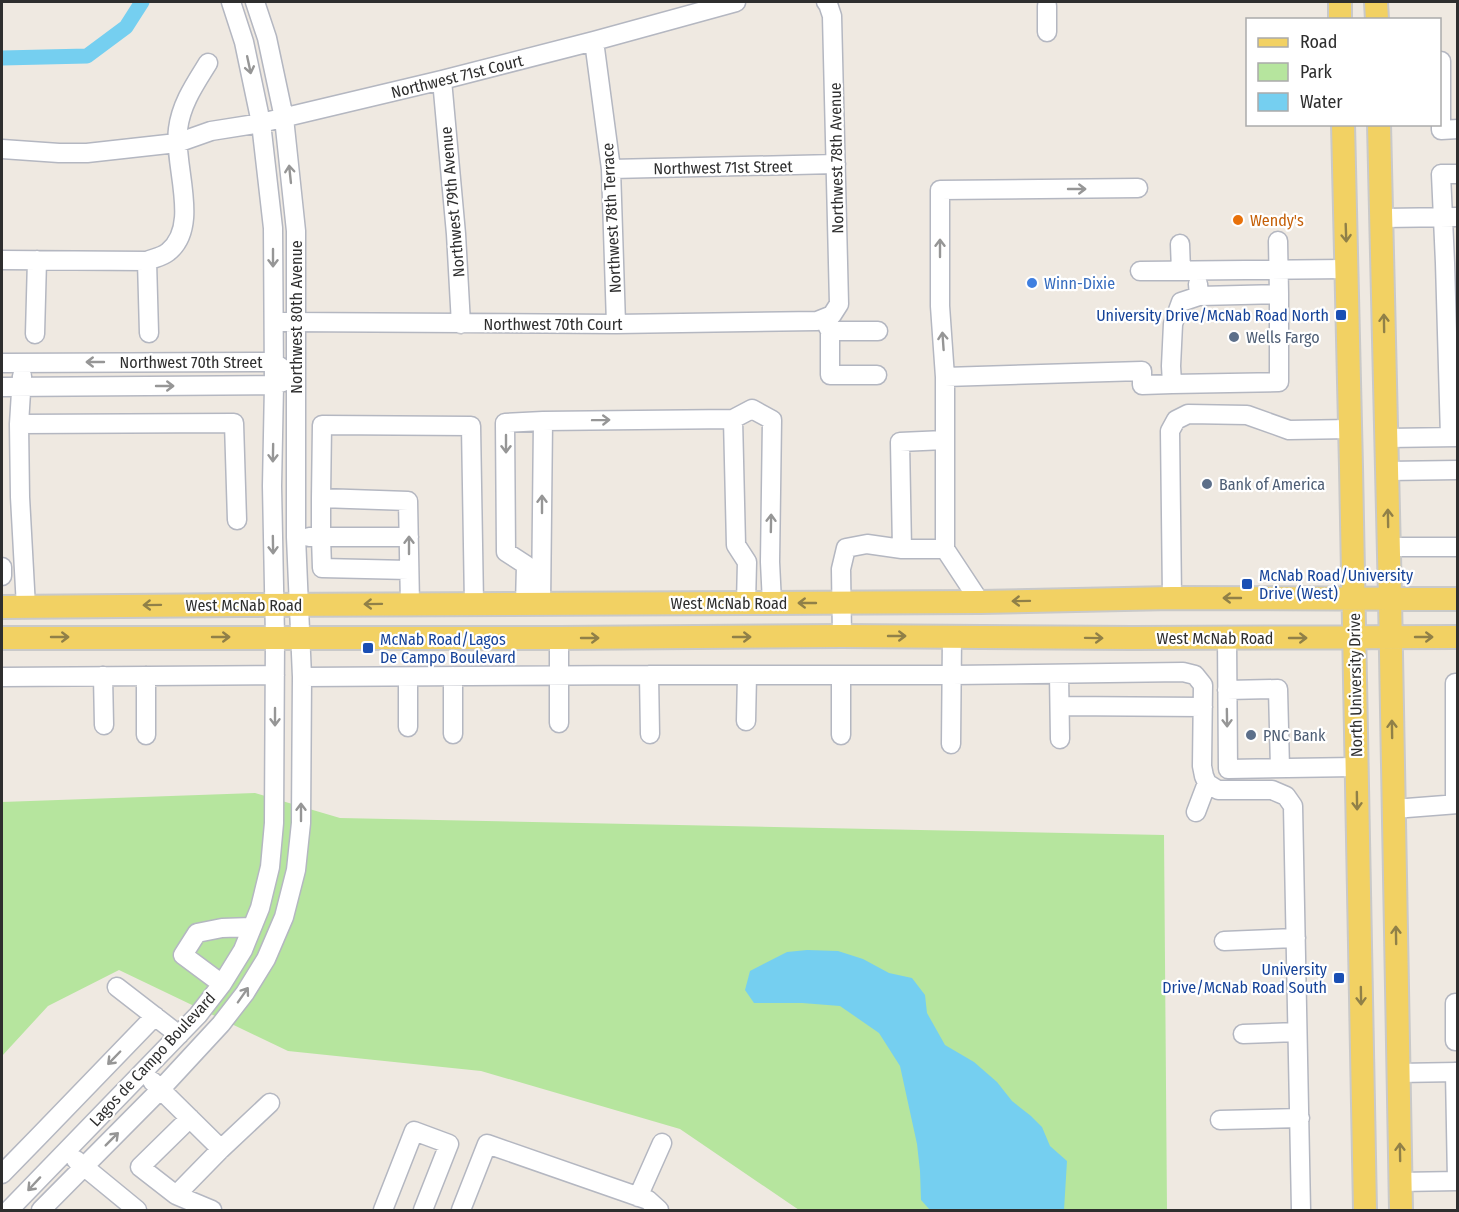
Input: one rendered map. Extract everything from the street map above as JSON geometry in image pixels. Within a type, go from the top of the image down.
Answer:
[{"type":"main road","points":[[1340,2],[1340,18]]},
{"type":"main road","points":[[1377,2],[1377,18]]},
{"type":"main road","name":"North University Drive","points":[[1343,126],[1351,429],[1365,1210]]},
{"type":"main road","points":[[1379,126],[1401,1210]]},
{"type":"main road","points":[[1344,156],[1363,204],[1369,212],[1382,218]]},
{"type":"main road","name":"West McNab Road","points":[[2,607],[980,602],[1172,598],[1458,599]]},
{"type":"main road","points":[[560,638],[561,622],[567,617],[624,618],[644,604]]},
{"type":"main road","name":"West McNab Road","points":[[2,638],[1458,637]]},
{"type":"main road","points":[[1362,1041],[1381,1022],[1397,1015]]},
{"type":"street","points":[[232,5],[256,2]]},
{"type":"street","name":"Northwest 80th Avenue","points":[[256,2],[267,38],[284,118],[296,231],[296,537],[300,638]]},
{"type":"street","name":"Northwest 71st Court","points":[[2,149],[87,153],[177,142],[211,130],[261,123],[442,80],[736,2]]},
{"type":"street","name":"Northwest 78th Avenue","points":[[826,2],[832,16],[839,304],[829,322],[830,375],[878,375]]},
{"type":"street","name":"Northwest 80th Avenue","points":[[232,5],[244,42],[261,123],[273,228],[272,486],[275,637]]},
{"type":"street","points":[[1047,6],[1047,32]]},
{"type":"street","name":"Northwest 78th Terrace","points":[[594,41],[611,169],[616,324]]},
{"type":"street","points":[[1446,61],[1441,130],[1458,129]]},
{"type":"street","points":[[2,260],[147,261],[166,254],[176,245],[183,229],[184,207],[177,142],[178,128],[185,101],[208,63]]},
{"type":"street","name":"Northwest 79th Avenue","points":[[442,80],[456,234],[461,324]]},
{"type":"street","name":"Northwest 71st Street","points":[[611,169],[836,164]]},
{"type":"street","points":[[1387,438],[1454,437],[1450,217],[1441,174],[1458,174]]},
{"type":"street","points":[[980,602],[945,549],[945,377],[940,306],[940,190],[1138,189]]},
{"type":"street","points":[[1382,218],[1450,217]]},
{"type":"street","points":[[945,377],[1142,371],[1142,385],[1279,382],[1278,241]]},
{"type":"street","points":[[1180,243],[1199,296]]},
{"type":"street","points":[[36,334],[37,260]]},
{"type":"street","points":[[147,261],[149,333]]},
{"type":"street","points":[[1140,272],[1347,268]]},
{"type":"street","points":[[1172,384],[1173,324],[1181,302],[1199,296],[1279,294]]},
{"type":"street","name":"Northwest 70th Court","points":[[273,322],[616,324],[817,321],[878,331]]},
{"type":"street","points":[[22,362],[19,424],[26,607]]},
{"type":"street","name":"Northwest 70th Street","points":[[2,363],[273,362],[296,377]]},
{"type":"street","name":"Northwest 70th Street","points":[[2,387],[274,385],[296,377]]},
{"type":"street","points":[[534,564],[506,552],[506,423],[733,419],[752,409],[772,420],[770,562],[772,603]]},
{"type":"street","points":[[1172,598],[1170,431],[1176,420],[1188,414],[1247,415],[1289,430],[1351,429]]},
{"type":"street","points":[[733,419],[736,545],[747,562],[746,603]]},
{"type":"street","points":[[533,605],[543,421]]},
{"type":"street","points":[[19,424],[234,423],[237,520]]},
{"type":"street","points":[[409,570],[322,568],[322,425],[471,426],[474,604]]},
{"type":"street","points":[[902,549],[900,442],[945,440]]},
{"type":"street","points":[[1387,471],[1458,470]]},
{"type":"street","points":[[321,498],[408,501],[410,604]]},
{"type":"street","points":[[296,537],[409,537]]},
{"type":"street","points":[[842,636],[841,569],[846,548],[867,544],[902,549],[945,549]]},
{"type":"street","points":[[1389,547],[1458,547]]},
{"type":"street","points":[[747,562],[770,562]]},
{"type":"street","points":[[2,567],[2,576]]},
{"type":"street","points":[[951,744],[952,636]]},
{"type":"street","name":"Lagos de Campo Boulevard","points":[[9,1210],[198,1015],[222,984],[243,950],[260,908],[270,867],[274,823],[275,637]]},
{"type":"street","name":"Lagos de Campo Boulevard","points":[[41,1210],[161,1089],[221,1024],[245,993],[266,959],[284,917],[296,870],[301,823],[300,638]]},
{"type":"street","points":[[559,723],[560,638]]},
{"type":"street","points":[[1227,638],[1228,769],[1356,767]]},
{"type":"street","points":[[302,677],[1184,672],[1195,675],[1203,685],[1202,766],[1208,783],[1218,790],[1272,790],[1286,796],[1293,806],[1301,1210]]},
{"type":"street","points":[[1059,674],[1060,739]]},
{"type":"street","points":[[2,676],[275,675]]},
{"type":"street","points":[[649,675],[650,734]]},
{"type":"street","points":[[746,721],[747,675]]},
{"type":"street","points":[[841,675],[841,735]]},
{"type":"street","points":[[103,676],[104,725]]},
{"type":"street","points":[[146,676],[146,735]]},
{"type":"street","points":[[453,676],[453,734]]},
{"type":"street","points":[[408,677],[408,727]]},
{"type":"street","points":[[1394,809],[1456,804],[1455,683],[1458,683]]},
{"type":"street","points":[[1227,690],[1278,689],[1280,768]]},
{"type":"street","points":[[1060,706],[1203,707]]},
{"type":"street","points":[[1196,812],[1208,783]]},
{"type":"street","points":[[222,984],[183,955],[198,933],[222,928],[252,927]]},
{"type":"street","points":[[1224,940],[1296,938]]},
{"type":"street","points":[[117,987],[179,1035]]},
{"type":"street","points":[[1455,1003],[1455,1041],[1458,1041]]},
{"type":"street","points":[[2,1174],[155,1016]]},
{"type":"street","points":[[1243,1034],[1297,1032]]},
{"type":"street","points":[[142,1072],[221,1149]]},
{"type":"street","points":[[1398,1073],[1456,1072],[1457,1181],[1400,1182]]},
{"type":"street","points":[[176,1195],[270,1103]]},
{"type":"street","points":[[190,1118],[140,1167],[176,1195],[212,1210]]},
{"type":"street","points":[[1220,1120],[1299,1118]]},
{"type":"street","points":[[383,1210],[414,1131],[449,1144],[423,1210]]},
{"type":"street","points":[[41,1134],[137,1210]]},
{"type":"street","points":[[638,1197],[662,1143]]},
{"type":"street","points":[[461,1210],[487,1144],[648,1200],[659,1210]]},
{"type":"green space","points":[[255,793],[340,818],[1164,835],[1167,1210],[799,1210],[680,1129],[481,1071],[288,1051],[119,970],[48,1006],[2,1056],[2,802]]},
{"type":"water","points":[[838,951],[863,959],[889,973],[912,978],[925,995],[927,1013],[945,1045],[974,1062],[997,1082],[1012,1101],[1042,1127],[1050,1146],[1067,1161],[1064,1210],[930,1210],[921,1200],[917,1144],[900,1066],[879,1033],[840,1006],[754,1003],[745,990],[750,971],[787,952]]},
{"type":"waterway","points":[[2,58],[87,56],[126,27],[142,2]]},
{"type":"place","name":"Wendy's","points":[[1238,220]]},
{"type":"place","name":"Winn-Dixie","points":[[1032,283]]},
{"type":"place","name":"University Drive/McNab Road North","points":[[1341,315]]},
{"type":"place","name":"Wells Fargo","points":[[1234,337]]},
{"type":"place","name":"Bank of America","points":[[1207,484]]},
{"type":"place","name":"McNab Road/University Drive (West)","points":[[1247,584]]},
{"type":"place","name":"McNab Road/Lagos De Campo Boulevard","points":[[368,648]]},
{"type":"place","name":"PNC Bank","points":[[1251,735]]},
{"type":"place","name":"University Drive/McNab Road South","points":[[1339,978]]}]
